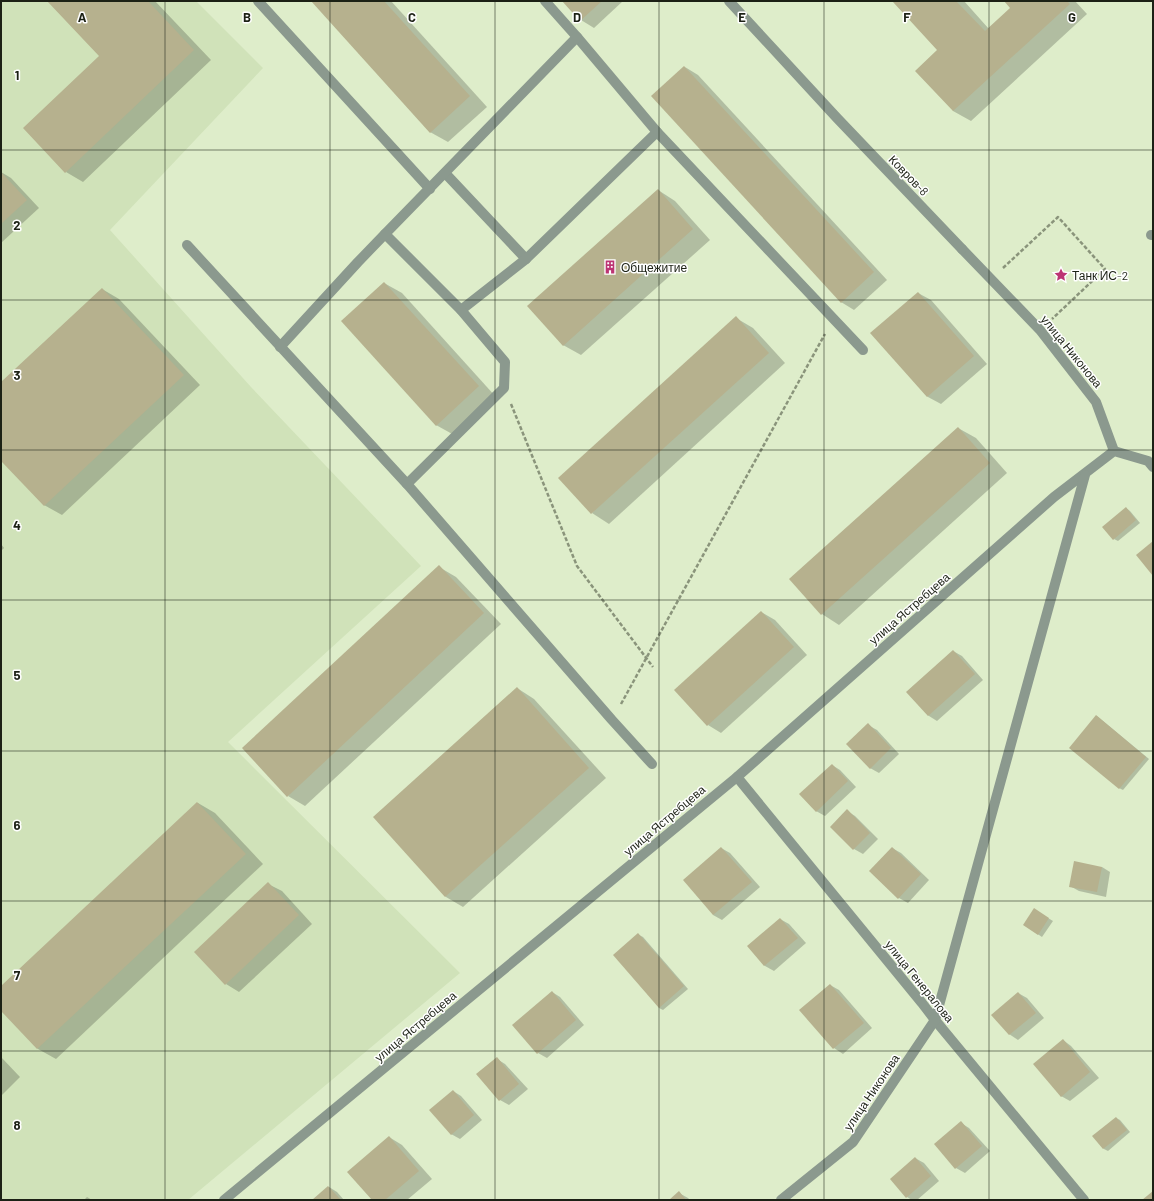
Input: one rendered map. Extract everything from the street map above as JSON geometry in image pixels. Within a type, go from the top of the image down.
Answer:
[{"type":"street","points":[[258,1],[430,189]]},
{"type":"street","points":[[544,1],[577,37],[657,132],[863,350]]},
{"type":"street","name":"Ковров-8","points":[[729,1],[837,118],[991,279]]},
{"type":"street","points":[[280,347],[358,262],[577,37]]},
{"type":"street","points":[[461,310],[526,259],[657,132]]},
{"type":"street","points":[[445,173],[526,259]]},
{"type":"street","points":[[385,234],[461,310],[505,362],[504,388],[407,484]]},
{"type":"street","points":[[186,245],[407,484],[652,764]]},
{"type":"street","name":"улица Никонова","points":[[991,279],[1040,330],[1096,402],[1114,451]]},
{"type":"street","points":[[1114,451],[1148,461],[1153,467]]},
{"type":"street","name":"улица Ястребцева","points":[[224,1200],[737,777],[1054,497],[1085,475],[1114,451]]},
{"type":"street","name":"улица Никонова","points":[[781,1200],[853,1142],[935,1020],[1085,475]]},
{"type":"street","name":"улица Генералова","points":[[737,777],[1084,1200]]},
{"type":"path","points":[[991,279],[1058,218],[1105,269],[1040,330]]},
{"type":"path","points":[[612,720],[834,318]]},
{"type":"path","points":[[504,388],[577,566],[653,667]]},
{"type":"shaded area","points":[[1,1],[196,1],[263,68],[110,230],[251,387],[421,566],[228,742],[460,973],[188,1200],[1,1200]]},
{"type":"building","points":[[47,1],[148,1],[194,50],[65,173],[23,128],[99,56]]},
{"type":"building","points":[[311,1],[384,1],[470,96],[430,133]]},
{"type":"building","points":[[562,1],[602,1],[580,21]]},
{"type":"building","points":[[956,1],[985,31],[1010,8],[1004,1],[1067,1],[1070,4],[953,111],[915,71],[937,50],[893,2]]},
{"type":"building","points":[[684,66],[874,272],[841,303],[651,96]]},
{"type":"building","points":[[1,172],[27,200],[1,224]]},
{"type":"building","name":"Общежитие","points":[[658,189],[693,229],[563,346],[527,306]]},
{"type":"building","points":[[384,282],[479,386],[436,426],[341,321]]},
{"type":"building","points":[[102,288],[184,375],[44,506],[1,461],[1,382]]},
{"type":"building","points":[[918,292],[974,356],[927,397],[870,333]]},
{"type":"building","points":[[736,316],[769,353],[591,514],[558,478]]},
{"type":"building","points":[[958,427],[990,463],[821,615],[789,579]]},
{"type":"building","points":[[1126,507],[1136,520],[1113,540],[1102,527]]},
{"type":"building","points":[[1153,541],[1153,576],[1136,555]]},
{"type":"building","points":[[439,565],[484,613],[287,797],[242,748]]},
{"type":"building","points":[[761,611],[794,647],[707,726],[674,690]]},
{"type":"building","points":[[953,650],[975,674],[928,716],[906,692]]},
{"type":"building","points":[[517,687],[589,768],[445,897],[373,817]]},
{"type":"building","points":[[1096,715],[1146,757],[1119,789],[1069,748]]},
{"type":"building","points":[[868,723],[891,748],[870,769],[846,744]]},
{"type":"building","points":[[832,764],[848,781],[816,812],[799,794]]},
{"type":"building","points":[[197,802],[246,854],[37,1049],[1,1011],[1,986]]},
{"type":"building","points":[[847,809],[870,833],[853,850],[830,827]]},
{"type":"building","points":[[721,847],[752,882],[713,915],[683,880]]},
{"type":"building","points":[[892,847],[921,874],[898,899],[869,871]]},
{"type":"building","points":[[1074,861],[1102,867],[1097,892],[1069,887]]},
{"type":"building","points":[[268,882],[299,915],[225,985],[194,952]]},
{"type":"building","points":[[1034,908],[1049,918],[1038,935],[1023,925]]},
{"type":"building","points":[[780,918],[798,938],[764,966],[747,946]]},
{"type":"building","points":[[638,933],[684,986],[659,1008],[613,955]]},
{"type":"building","points":[[830,984],[864,1023],[833,1049],[799,1010]]},
{"type":"building","points":[[552,991],[576,1020],[537,1054],[512,1025]]},
{"type":"building","points":[[1018,992],[1036,1013],[1009,1035],[991,1015]]},
{"type":"building","points":[[1063,1039],[1090,1072],[1061,1097],[1033,1064]]},
{"type":"building","points":[[497,1057],[519,1084],[499,1101],[476,1074]]},
{"type":"building","points":[[453,1090],[474,1115],[451,1135],[429,1110]]},
{"type":"building","points":[[1116,1117],[1127,1130],[1103,1149],[1092,1136]]},
{"type":"building","points":[[961,1121],[982,1146],[955,1169],[934,1144]]},
{"type":"building","points":[[389,1136],[419,1171],[385,1200],[372,1200],[347,1172]]},
{"type":"building","points":[[915,1157],[931,1176],[906,1198],[890,1179]]},
{"type":"building","points":[[328,1186],[341,1200],[312,1200]]},
{"type":"building","points":[[679,1191],[686,1200],[669,1200]]},
{"type":"building","points":[[1153,1191],[1153,1200],[1142,1200]]},
{"type":"place","name":"Общежитие","points":[[610,267]]},
{"type":"place","name":"Танк ИС-2","points":[[1061,275]]}]
